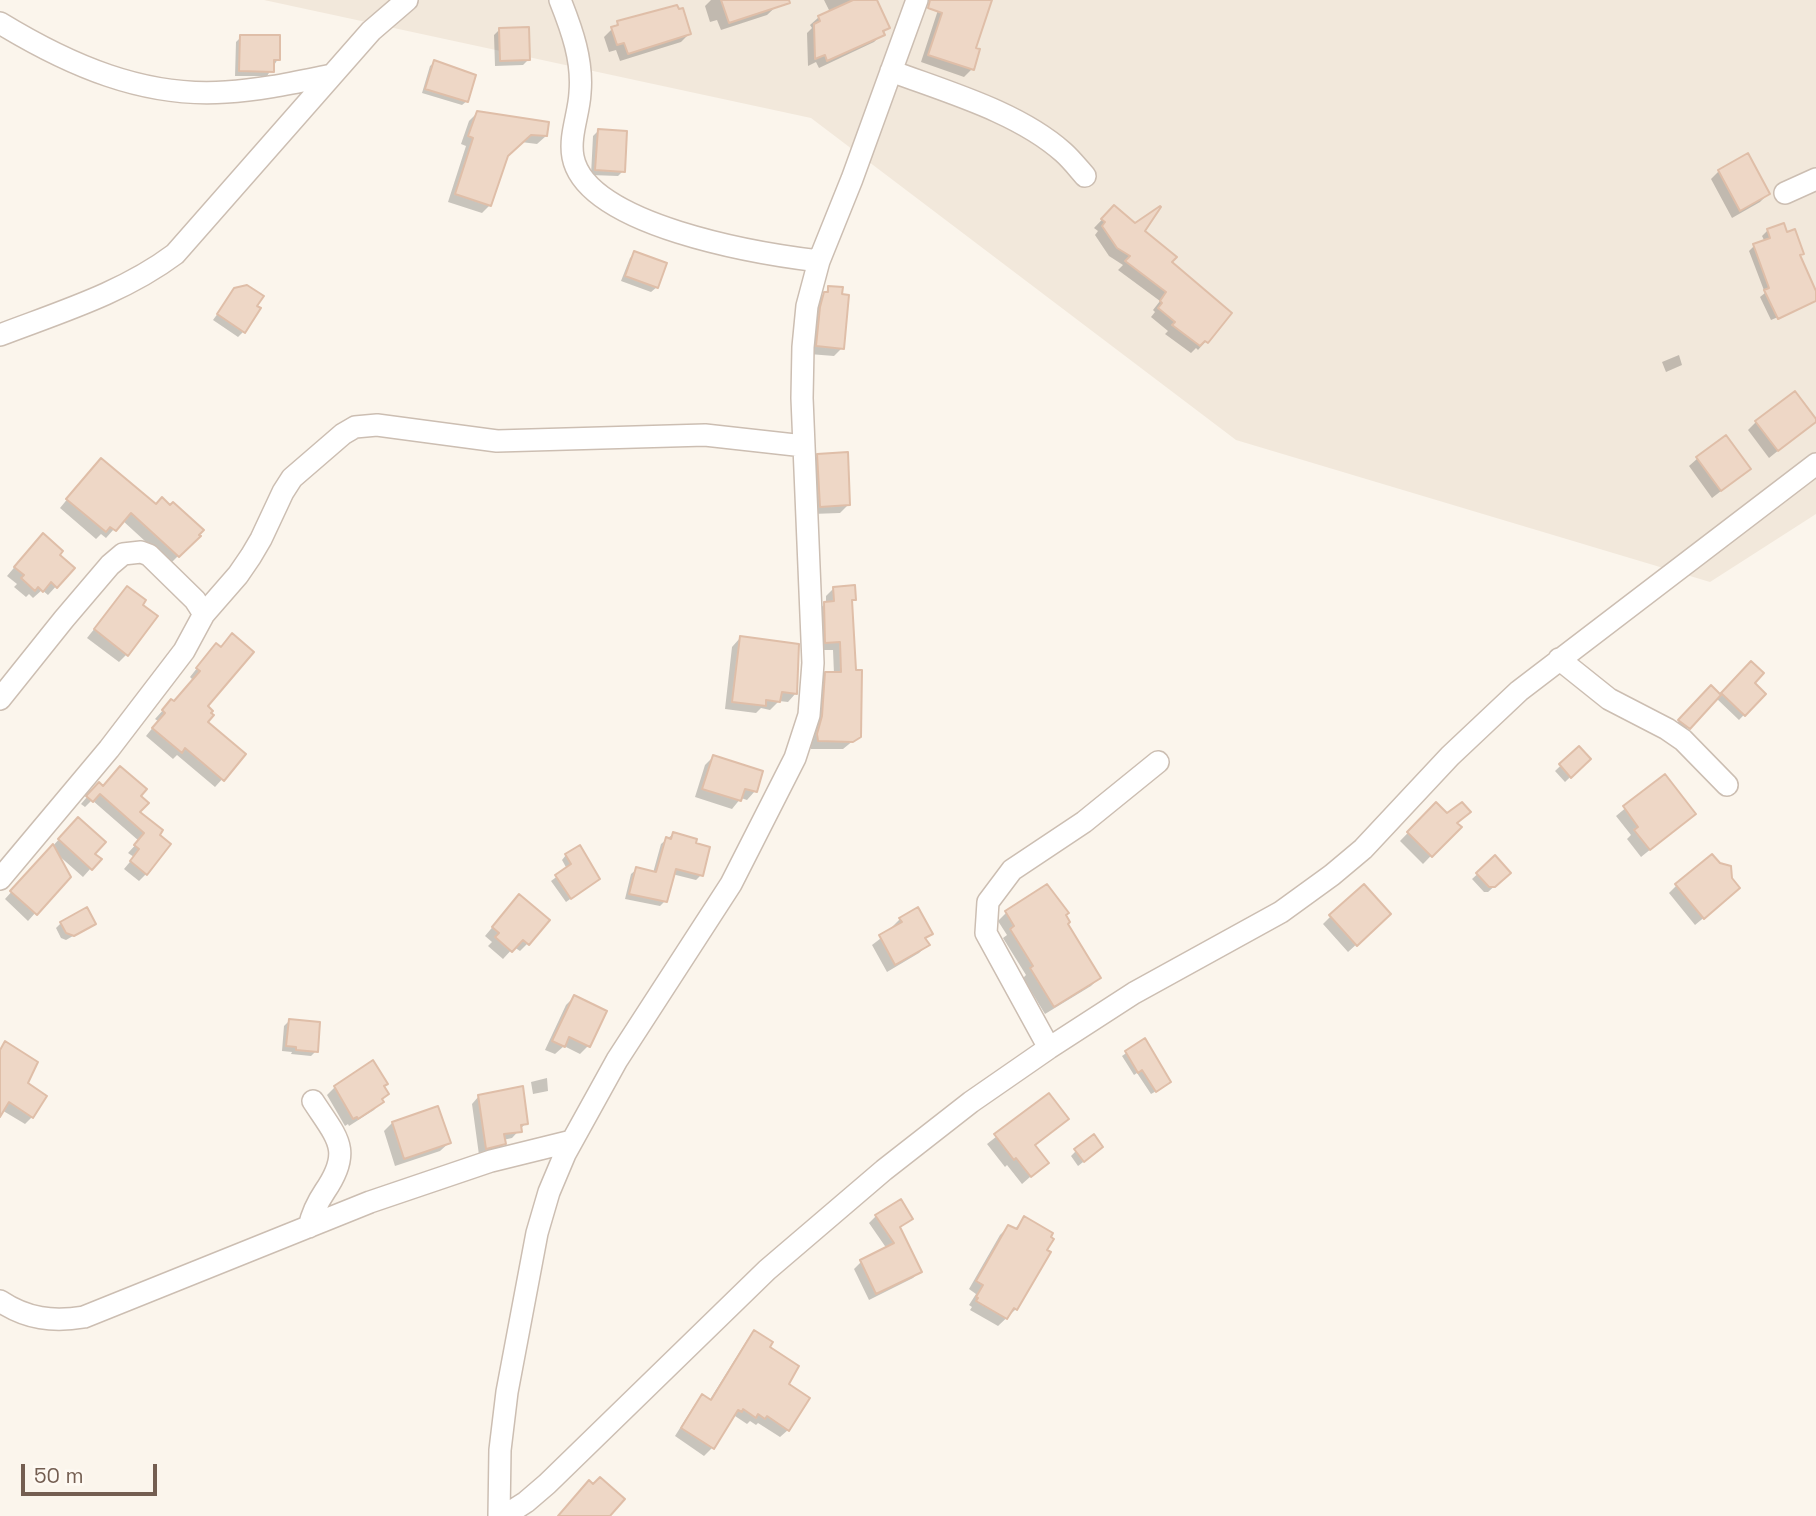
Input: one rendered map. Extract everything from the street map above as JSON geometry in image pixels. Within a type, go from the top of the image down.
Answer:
[{"type":"street","points":[[0,335],[99,297],[137,279],[175,254],[371,31],[407,0]]},
{"type":"street","points":[[561,0],[579,56],[581,77],[572,143],[573,157],[578,172],[592,190],[626,211],[665,228],[776,256],[819,261]]},
{"type":"street","points":[[917,0],[819,261],[807,306],[803,347],[804,446],[813,663],[809,715],[780,789],[731,884],[617,1060],[572,1141],[549,1192],[537,1233],[507,1392],[500,1450],[501,1516],[526,1502],[556,1475],[766,1270],[884,1170],[971,1102],[1049,1048],[1135,993],[1281,912],[1332,875],[1363,849],[1450,756],[1519,691],[1816,464]]},
{"type":"street","points":[[0,23],[90,70],[129,83],[167,90],[223,92],[260,89],[332,75]]},
{"type":"street","points":[[891,71],[979,104],[1035,131],[1064,152],[1085,176]]},
{"type":"street","points":[[1785,193],[1816,180]]},
{"type":"street","points":[[0,879],[109,749],[184,651],[204,614],[251,556],[292,478],[343,434],[355,427],[377,425],[497,441],[705,435],[804,446]]},
{"type":"street","points":[[0,699],[64,619],[110,565],[123,554],[141,551],[149,555],[195,600],[204,614]]},
{"type":"street","points":[[1559,659],[1609,699],[1683,740],[1727,785]]},
{"type":"street","points":[[1049,1048],[986,933],[988,902],[1012,870],[1084,822],[1158,762]]},
{"type":"street","points":[[309,1227],[319,1200],[337,1172],[341,1156],[336,1140],[313,1101]]},
{"type":"street","points":[[0,1301],[37,1318],[63,1320],[84,1317],[370,1202],[491,1161],[572,1141]]},
{"type":"shaded area","points":[[264,0],[1816,0],[1816,514],[1710,582],[1236,440],[811,118]]},
{"type":"building","points":[[721,0],[789,0],[790,3],[729,23]]},
{"type":"building","points":[[853,0],[877,0],[890,28],[883,31],[885,35],[827,61],[825,55],[815,59],[814,24],[820,21],[818,16]]},
{"type":"building","points":[[930,0],[992,0],[976,48],[980,49],[974,70],[928,55],[942,13],[928,8]]},
{"type":"building","points":[[677,5],[679,9],[683,8],[691,34],[628,54],[624,43],[617,45],[611,27],[618,25],[617,21]]},
{"type":"building","points":[[529,27],[530,60],[500,61],[499,28]]},
{"type":"building","points":[[240,35],[280,35],[280,60],[274,60],[274,72],[239,71]]},
{"type":"building","points":[[434,60],[476,75],[468,102],[425,89]]},
{"type":"building","points":[[477,111],[549,122],[547,136],[531,135],[508,156],[491,206],[455,194],[473,138],[468,136]]},
{"type":"building","points":[[598,129],[627,131],[625,172],[595,170]]},
{"type":"building","points":[[1748,153],[1770,194],[1740,211],[1718,170]]},
{"type":"building","points":[[1114,205],[1135,223],[1161,207],[1145,231],[1177,257],[1172,262],[1232,313],[1208,343],[1205,341],[1200,346],[1172,325],[1175,322],[1158,308],[1166,292],[1125,261],[1130,256],[1117,248],[1102,226],[1105,222],[1101,219]]},
{"type":"building","points":[[1784,223],[1787,232],[1795,229],[1804,254],[1800,255],[1816,291],[1816,301],[1778,319],[1764,290],[1769,288],[1753,244],[1770,238],[1767,229]]},
{"type":"building","points":[[634,251],[667,263],[658,288],[625,276]]},
{"type":"building","points":[[247,285],[264,296],[257,306],[261,308],[245,333],[217,314],[234,288]]},
{"type":"building","points":[[828,286],[843,287],[842,294],[849,295],[844,349],[816,346],[820,307],[824,292],[828,292]]},
{"type":"building","points":[[1795,391],[1816,422],[1778,451],[1755,421]]},
{"type":"building","points":[[1726,435],[1751,469],[1721,491],[1696,457]]},
{"type":"building","points":[[848,452],[850,505],[820,507],[817,454]]},
{"type":"building","points":[[101,458],[156,504],[162,497],[170,505],[173,502],[204,530],[199,535],[201,536],[179,557],[131,513],[116,531],[110,527],[106,532],[66,499]]},
{"type":"building","points":[[43,533],[63,551],[60,555],[75,568],[57,588],[51,582],[43,592],[38,587],[35,591],[21,578],[24,575],[14,567]]},
{"type":"building","points":[[855,585],[856,600],[852,600],[856,670],[862,670],[861,737],[853,742],[818,741],[825,672],[841,672],[840,642],[825,643],[824,602],[834,601],[833,587]]},
{"type":"building","points":[[127,586],[146,600],[143,605],[158,616],[128,656],[94,629]]},
{"type":"building","points":[[232,633],[254,652],[208,706],[214,715],[208,722],[246,754],[224,781],[185,748],[182,753],[152,728],[165,713],[162,710],[171,699],[174,701],[200,671],[196,668],[216,643],[221,647]]},
{"type":"building","points":[[740,636],[799,644],[797,694],[782,692],[780,702],[766,700],[766,706],[732,702]]},
{"type":"building","points":[[1751,661],[1764,673],[1755,683],[1766,694],[1745,716],[1721,693]]},
{"type":"building","points":[[1711,685],[1721,695],[1690,729],[1678,720]]},
{"type":"building","points":[[1579,746],[1591,759],[1571,778],[1559,764]]},
{"type":"building","points":[[713,755],[763,771],[757,792],[745,789],[741,801],[702,789]]},
{"type":"building","points":[[120,766],[147,789],[141,796],[149,803],[140,812],[163,830],[160,835],[171,844],[147,875],[130,861],[139,849],[134,845],[144,833],[100,794],[93,802],[86,796],[99,782],[103,786]]},
{"type":"building","points":[[1665,774],[1696,814],[1650,850],[1634,830],[1638,827],[1623,806]]},
{"type":"building","points":[[1436,802],[1447,813],[1462,802],[1471,812],[1457,823],[1462,827],[1432,857],[1407,832]]},
{"type":"building","points":[[78,817],[106,842],[95,854],[102,859],[92,870],[58,839]]},
{"type":"building","points":[[673,832],[697,839],[696,843],[710,847],[703,876],[676,869],[667,902],[629,894],[636,867],[656,872],[666,837],[671,839]]},
{"type":"building","points":[[53,844],[71,877],[37,915],[10,891]]},
{"type":"building","points":[[580,845],[600,879],[571,899],[555,875],[571,864],[565,854]]},
{"type":"building","points":[[1712,854],[1720,863],[1731,866],[1732,878],[1740,888],[1704,919],[1675,884]]},
{"type":"building","points":[[1495,855],[1511,873],[1495,887],[1489,887],[1476,873]]},
{"type":"building","points":[[1047,884],[1069,913],[1066,915],[1070,922],[1068,924],[1101,978],[1054,1007],[1010,929],[1014,926],[1005,911]]},
{"type":"building","points":[[1364,884],[1391,914],[1357,946],[1329,915]]},
{"type":"building","points":[[519,894],[550,920],[529,945],[523,940],[512,952],[495,937],[499,933],[492,927]]},
{"type":"building","points":[[87,907],[96,924],[74,936],[66,933],[60,922]]},
{"type":"building","points":[[918,907],[933,934],[925,938],[930,945],[895,965],[879,935],[902,922],[899,918]]},
{"type":"building","points":[[574,995],[607,1011],[590,1047],[569,1037],[565,1047],[552,1041]]},
{"type":"building","points":[[289,1019],[320,1022],[318,1052],[286,1046]]},
{"type":"building","points":[[1145,1038],[1171,1082],[1156,1092],[1142,1070],[1138,1073],[1125,1051]]},
{"type":"building","points":[[5,1041],[38,1062],[28,1083],[47,1096],[33,1118],[9,1102],[0,1117],[0,1050]]},
{"type":"building","points":[[373,1060],[388,1084],[384,1086],[389,1094],[382,1099],[384,1102],[358,1119],[353,1119],[334,1086]]},
{"type":"building","points":[[523,1086],[528,1124],[521,1125],[522,1132],[504,1134],[506,1144],[486,1149],[478,1095]]},
{"type":"building","points":[[1049,1093],[1069,1119],[1035,1145],[1049,1163],[1031,1177],[994,1134]]},
{"type":"building","points":[[438,1106],[451,1143],[404,1159],[392,1122]]},
{"type":"building","points":[[1094,1134],[1103,1147],[1084,1162],[1074,1149]]},
{"type":"building","points":[[901,1199],[913,1219],[900,1227],[922,1272],[876,1294],[860,1260],[894,1243],[875,1215]]},
{"type":"building","points":[[1024,1216],[1053,1233],[1051,1237],[1054,1239],[1047,1250],[1051,1252],[1017,1310],[1014,1308],[1007,1319],[976,1301],[983,1285],[976,1281],[1008,1225],[1017,1229]]},
{"type":"building","points":[[754,1330],[773,1342],[770,1347],[799,1366],[789,1384],[810,1398],[789,1431],[767,1416],[765,1419],[758,1414],[756,1418],[743,1409],[742,1412],[738,1410],[714,1449],[681,1428],[702,1394],[711,1400]]},
{"type":"building","points":[[600,1477],[625,1499],[610,1516],[558,1516],[589,1480],[593,1484]]}]
